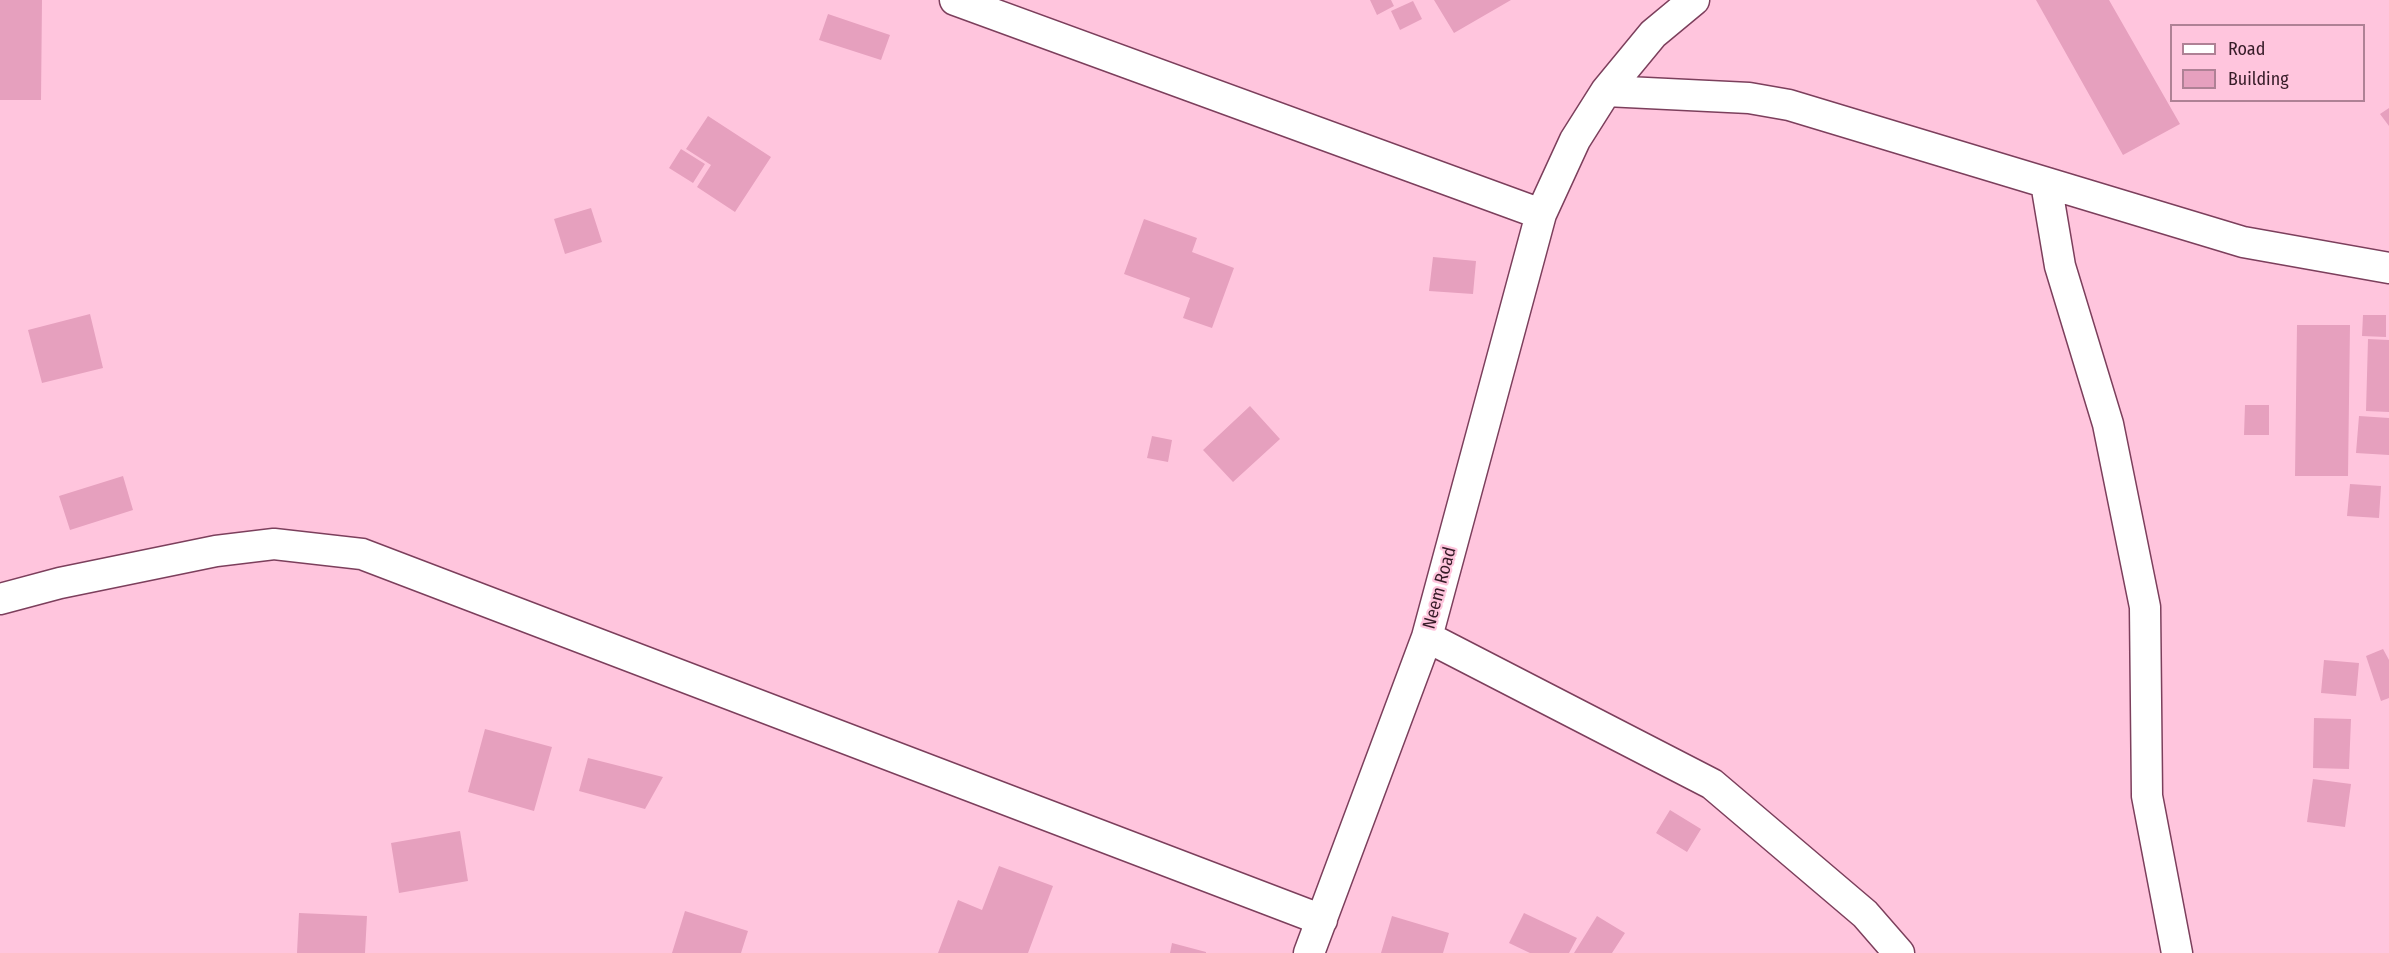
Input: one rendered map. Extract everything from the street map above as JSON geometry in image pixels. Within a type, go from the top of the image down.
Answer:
[{"type":"street","points":[[955,0],[1541,214]]},
{"type":"street","points":[[998,17],[1022,0]]},
{"type":"street","name":"Neem Road","points":[[1310,953],[1427,637],[1541,214],[1575,140],[1606,91],[1653,34],[1694,0]]},
{"type":"street","points":[[1606,91],[1749,98],[1789,105],[2243,242],[2389,268]]},
{"type":"street","points":[[2046,183],[2060,266],[2108,424],[2145,607],[2147,796],[2177,953]]},
{"type":"street","points":[[0,599],[60,583],[216,551],[274,544],[317,547],[362,554],[1322,921]]},
{"type":"street","points":[[1427,637],[1712,784],[1865,914],[1899,953]]},
{"type":"building","points":[[0,0],[42,0],[41,100],[0,100]]},
{"type":"building","points":[[1370,0],[1391,0],[1394,6],[1377,15]]},
{"type":"building","points":[[1434,0],[1511,0],[1454,33]]},
{"type":"building","points":[[2036,0],[2109,0],[2180,124],[2123,155]]},
{"type":"building","points":[[1413,1],[1422,19],[1400,30],[1391,11]]},
{"type":"building","points":[[828,14],[890,35],[881,60],[819,40]]},
{"type":"building","points":[[2389,108],[2389,126],[2380,114]]},
{"type":"building","points":[[708,116],[771,157],[735,212],[697,187],[711,165],[686,149]]},
{"type":"building","points":[[681,149],[705,164],[693,183],[669,168]]},
{"type":"building","points":[[591,208],[602,242],[565,254],[554,219]]},
{"type":"building","points":[[1144,219],[1197,238],[1192,252],[1234,268],[1212,328],[1183,318],[1190,298],[1124,274]]},
{"type":"building","points":[[1433,257],[1476,261],[1473,294],[1429,291]]},
{"type":"building","points":[[90,314],[103,368],[42,383],[28,330]]},
{"type":"building","points":[[2363,315],[2386,315],[2386,337],[2362,336]]},
{"type":"building","points":[[2297,325],[2350,325],[2348,476],[2295,476]]},
{"type":"building","points":[[2368,339],[2389,340],[2389,412],[2366,411]]},
{"type":"building","points":[[2245,405],[2269,405],[2269,435],[2244,435]]},
{"type":"building","points":[[1250,406],[1280,439],[1233,482],[1203,450]]},
{"type":"building","points":[[2359,416],[2389,418],[2389,455],[2356,453]]},
{"type":"building","points":[[1152,436],[1172,440],[1168,462],[1147,458]]},
{"type":"building","points":[[123,476],[133,510],[70,530],[59,496]]},
{"type":"building","points":[[2350,484],[2381,486],[2379,518],[2347,516]]},
{"type":"building","points":[[2383,649],[2389,660],[2389,698],[2381,701],[2366,656]]},
{"type":"building","points":[[2324,660],[2359,663],[2356,696],[2321,693]]},
{"type":"building","points":[[2314,718],[2351,719],[2349,769],[2313,768]]},
{"type":"building","points":[[485,729],[552,747],[534,811],[468,792]]},
{"type":"building","points":[[588,758],[663,777],[645,809],[579,791]]},
{"type":"building","points":[[2313,779],[2351,784],[2345,827],[2307,822]]},
{"type":"building","points":[[1670,810],[1701,829],[1687,852],[1656,833]]},
{"type":"building","points":[[460,831],[468,881],[399,893],[391,843]]},
{"type":"building","points":[[999,866],[1053,886],[1028,953],[938,953],[958,900],[982,910]]},
{"type":"building","points":[[685,911],[748,931],[741,953],[672,953]]},
{"type":"building","points":[[299,913],[367,916],[365,953],[297,953]]},
{"type":"building","points":[[1524,913],[1577,938],[1569,953],[1530,953],[1509,943]]},
{"type":"building","points":[[1392,916],[1449,933],[1443,953],[1381,953]]},
{"type":"building","points":[[1597,916],[1625,933],[1612,953],[1574,953]]},
{"type":"building","points":[[1172,943],[1206,952],[1206,953],[1170,953]]}]
